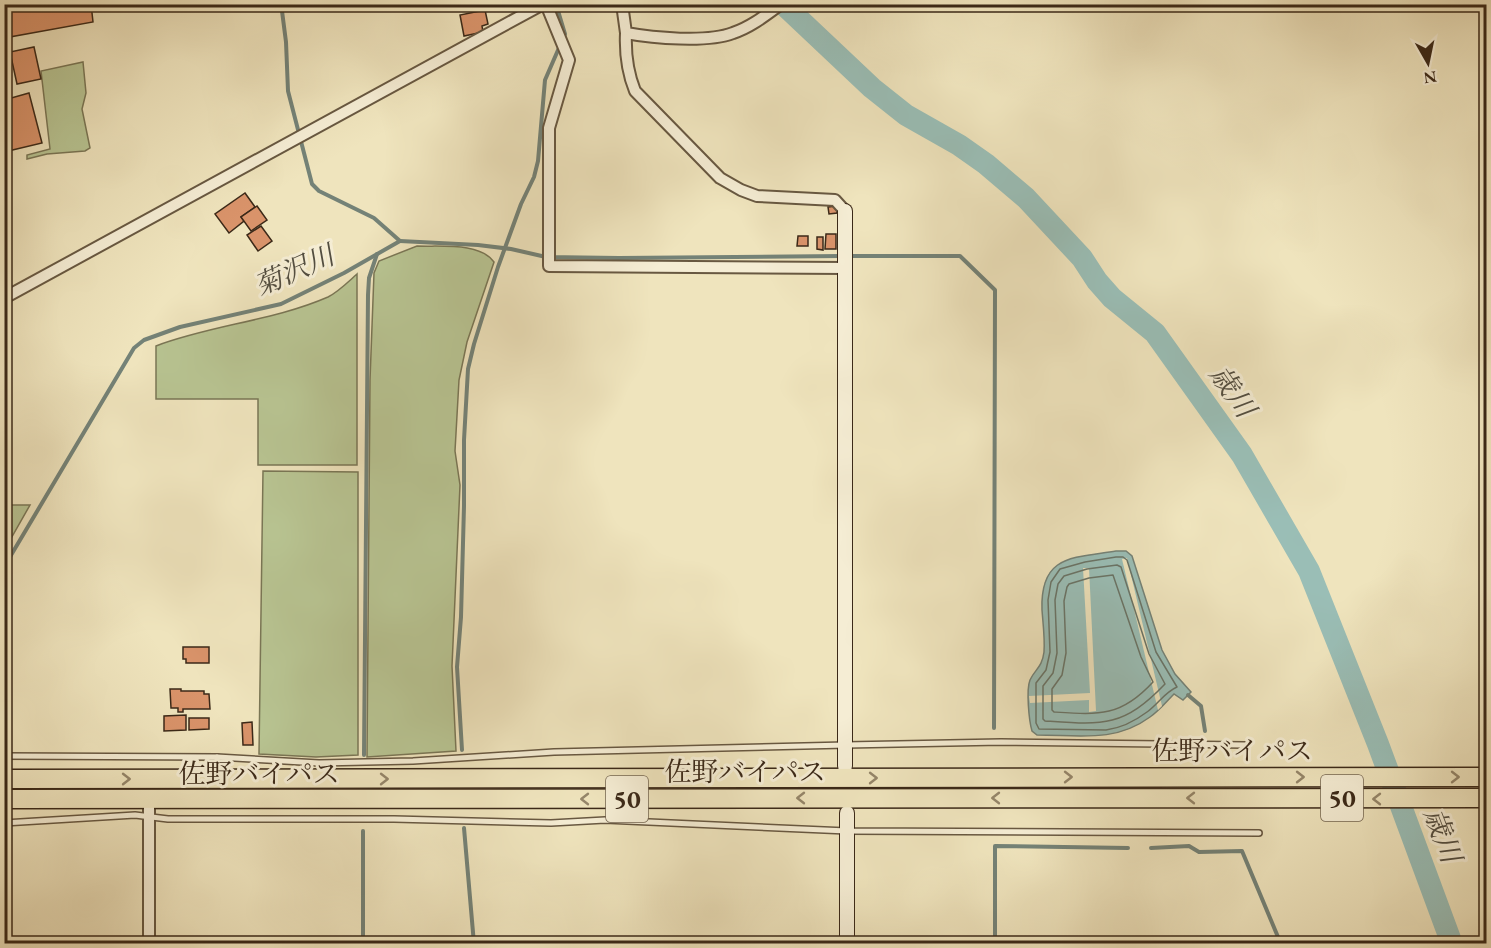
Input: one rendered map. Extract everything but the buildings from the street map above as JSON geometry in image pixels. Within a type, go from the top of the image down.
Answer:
[{"type":"highway","points":[[4,769],[81,779]]},
{"type":"highway","name":"佐野バイパス","points":[[4,779],[1486,777]]},
{"type":"highway","name":"佐野バイパス","points":[[4,799],[67,800],[149,808],[1486,798]]},
{"type":"highway","points":[[4,809],[67,800]]},
{"type":"street","points":[[4,298],[545,4],[568,60],[549,128],[549,266],[846,268]]},
{"type":"street","points":[[622,4],[626,33],[625,54],[628,73],[635,91],[720,178],[757,196],[835,200],[845,211],[845,766]]},
{"type":"street","points":[[626,33],[654,38],[730,35],[752,24],[781,4]]},
{"type":"street","points":[[149,808],[149,944]]},
{"type":"street","points":[[847,813],[847,944]]},
{"type":"lane","points":[[4,756],[218,757],[319,763],[413,761],[554,752],[846,745],[1001,742],[1245,745]]},
{"type":"lane","points":[[217,779],[218,757]]},
{"type":"lane","points":[[4,823],[135,815],[149,808],[168,819],[394,819],[551,823],[605,820],[847,831],[1259,833]]},
{"type":"green space","points":[[83,62],[86,93],[82,109],[90,148],[85,151],[47,154],[27,159],[27,155],[50,149],[41,71]]},
{"type":"green space","points":[[417,246],[470,248],[488,256],[494,262],[467,342],[459,380],[455,451],[460,485],[452,666],[456,751],[367,757],[370,380],[374,273],[379,261]]},
{"type":"green space","points":[[357,274],[357,465],[258,465],[258,399],[156,399],[156,346],[307,305],[332,295]]},
{"type":"green space","points":[[263,471],[358,472],[358,755],[316,757],[259,754]]},
{"type":"green space","points":[[4,505],[30,505],[5,549]]},
{"type":"water","points":[[1126,551],[1132,556],[1162,650],[1175,674],[1191,692],[1183,700],[1174,694],[1153,715],[1123,731],[1096,736],[1037,735],[1032,731],[1028,691],[1030,680],[1040,665],[1044,652],[1042,610],[1043,592],[1047,579],[1053,569],[1073,558]]},
{"type":"pier","points":[[1127,558],[1162,706],[1158,710],[1122,559]]},
{"type":"pier","points":[[1083,568],[1089,568],[1096,711],[1089,712],[1089,700],[1030,703],[1029,696],[1090,693]]},
{"type":"waterway","name":"菊沢川","points":[[4,567],[134,348],[144,340],[180,327],[281,304],[344,273],[400,241],[374,218],[319,191],[312,184],[288,91],[286,42],[279,4]]},
{"type":"waterway","points":[[462,750],[457,667],[461,617],[464,440],[468,369],[498,267],[521,204],[534,177],[538,161],[545,80],[565,34],[556,4]]},
{"type":"waterway","name":"歳川","points":[[783,4],[872,88],[906,115],[959,145],[986,164],[1026,198],[1082,258],[1112,298],[1155,333],[1242,455],[1309,571],[1378,744],[1452,944]]},
{"type":"waterway","points":[[400,241],[478,245],[546,257],[842,256]]},
{"type":"waterway","points":[[364,755],[368,295],[369,278],[377,254]]},
{"type":"waterway","points":[[849,256],[960,256],[995,290],[994,728]]},
{"type":"waterway","points":[[1188,695],[1201,706],[1205,731]]},
{"type":"waterway","points":[[464,828],[474,944]]},
{"type":"waterway","points":[[363,831],[363,944]]},
{"type":"waterway","points":[[995,944],[995,846],[1128,848]]},
{"type":"waterway","points":[[1151,848],[1189,846],[1199,852],[1242,851],[1278,937],[1284,944]]}]
